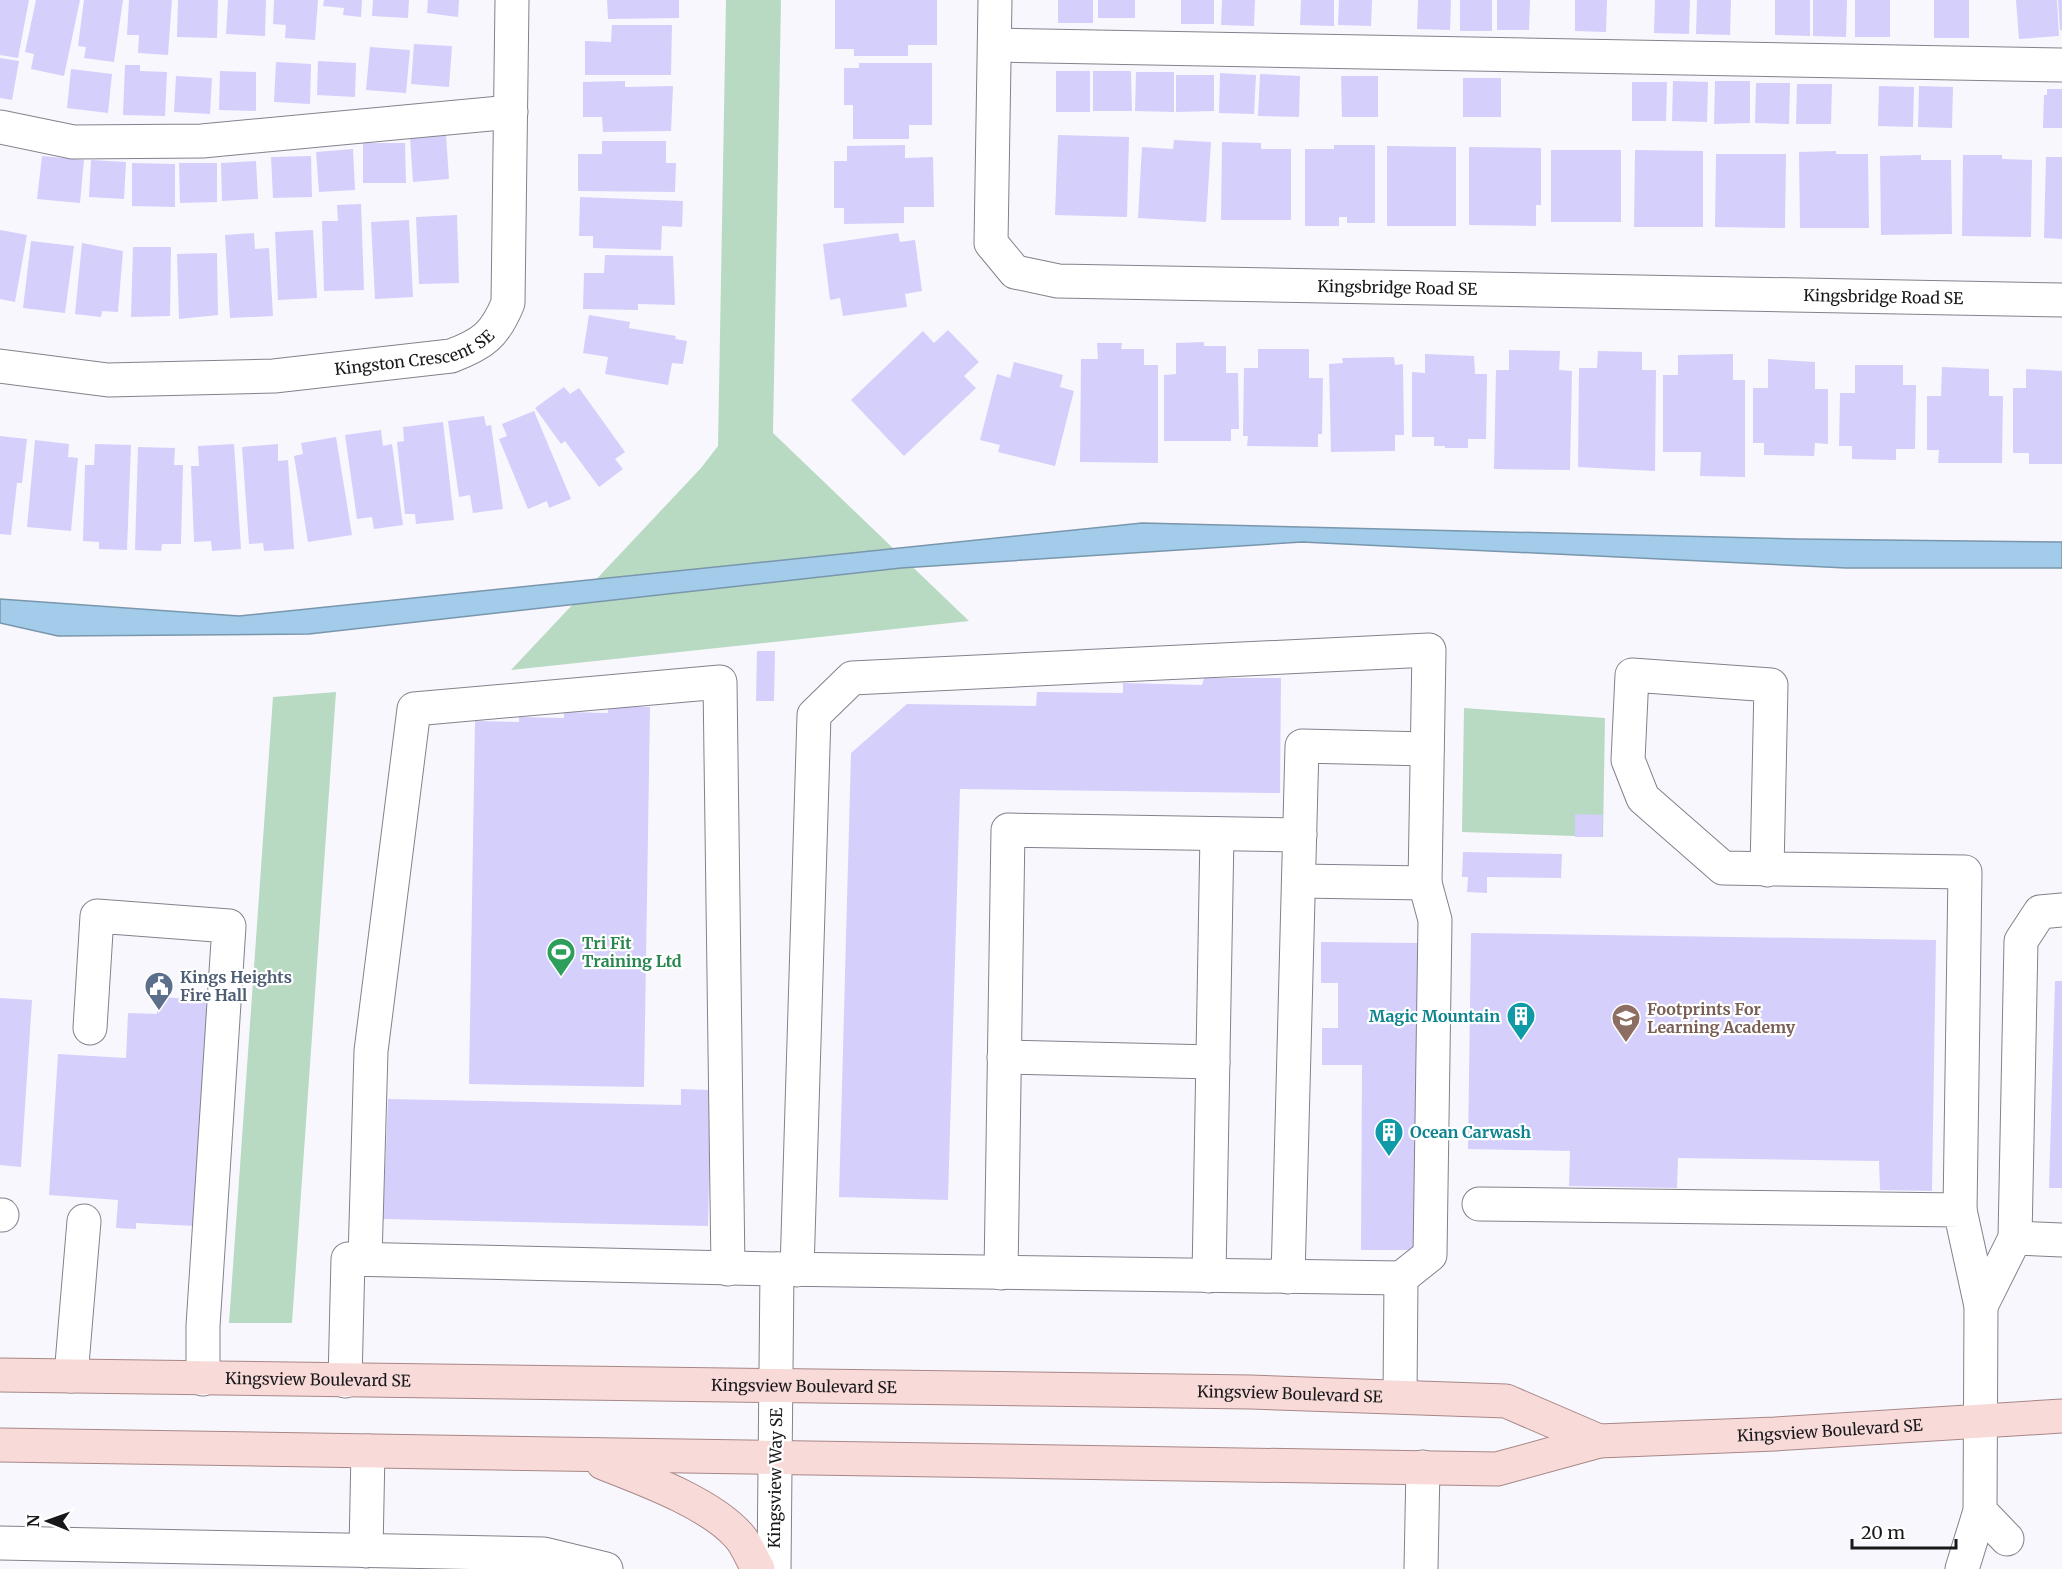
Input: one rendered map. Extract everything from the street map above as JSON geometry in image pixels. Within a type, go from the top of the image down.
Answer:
[{"type":"main road","name":"Kingsview Boulevard SE","points":[[0,1375],[1400,1396],[1506,1401],[1599,1441]]},
{"type":"main road","name":"Kingsview Boulevard SE","points":[[0,1445],[1497,1469],[1599,1441],[2062,1416]]},
{"type":"main road","points":[[588,1456],[664,1488],[708,1512],[739,1536],[758,1569]]},
{"type":"street","name":"Kingston Crescent SE","points":[[0,366],[108,380],[274,376],[451,356],[474,347],[490,336],[501,320],[508,303],[512,0]]},
{"type":"street","name":"Kingsbridge Road SE","points":[[995,0],[992,243],[1015,272],[1058,281],[2062,300]]},
{"type":"street","points":[[995,45],[2062,65]]},
{"type":"street","points":[[0,127],[73,142],[202,141],[511,112]]},
{"type":"street","name":"Kingsview Way SE","points":[[774,1569],[776,1387],[787,1270],[814,715],[852,678],[1429,650],[1427,750]]},
{"type":"street","points":[[1767,870],[1771,685],[1632,675],[1628,759],[1643,798],[1723,868],[1767,870],[1965,872],[1959,1210],[1981,1306],[1981,1422],[1980,1511],[1962,1569]]},
{"type":"street","points":[[365,1259],[371,1051],[414,709],[720,682],[728,1269]]},
{"type":"street","points":[[345,1381],[348,1259],[728,1269],[1401,1278],[1430,1255],[1435,920],[1425,883],[1427,750],[1302,746],[1288,1276]]},
{"type":"street","points":[[1001,1273],[1008,830],[1300,835]]},
{"type":"street","points":[[1209,1275],[1217,834]]},
{"type":"street","points":[[1299,881],[1425,883]]},
{"type":"street","points":[[1981,1306],[2014,1238],[2021,941],[2040,912],[2062,910]]},
{"type":"street","points":[[90,1028],[97,916],[229,926],[203,1326],[203,1379]]},
{"type":"street","points":[[1004,1057],[1213,1062]]},
{"type":"street","points":[[1479,1204],[1959,1210]]},
{"type":"street","points":[[71,1376],[84,1221]]},
{"type":"street","points":[[2014,1238],[2062,1239]]},
{"type":"street","points":[[1400,1396],[1401,1278]]},
{"type":"street","points":[[366,1551],[368,1451]]},
{"type":"street","points":[[1421,1569],[1423,1467]]},
{"type":"street","points":[[1980,1511],[2007,1539]]},
{"type":"street","points":[[0,1543],[544,1554],[606,1569]]},
{"type":"green space","points":[[726,0],[781,0],[773,433],[969,621],[511,670],[701,468],[718,446]]},
{"type":"green space","points":[[336,692],[292,1323],[229,1323],[273,697]]},
{"type":"green space","points":[[1464,708],[1605,718],[1603,837],[1462,832]]},
{"type":"water","points":[[1142,523],[1796,539],[2062,542],[2062,568],[1846,568],[1302,542],[901,568],[309,634],[58,636],[0,623],[0,599],[239,616]]},
{"type":"building","points":[[0,0],[29,0],[18,58],[0,55]]},
{"type":"building","points":[[36,0],[80,0],[64,76],[31,69],[34,54],[25,52]]},
{"type":"building","points":[[84,0],[123,0],[114,62],[84,58],[86,47],[78,46]]},
{"type":"building","points":[[129,0],[172,0],[168,55],[138,53],[139,35],[127,35]]},
{"type":"building","points":[[178,0],[218,0],[217,38],[177,37]]},
{"type":"building","points":[[228,0],[266,0],[265,36],[226,34]]},
{"type":"building","points":[[274,0],[318,0],[315,40],[285,38],[286,25],[273,24]]},
{"type":"building","points":[[324,0],[362,0],[361,17],[343,15],[344,8],[323,6]]},
{"type":"building","points":[[373,0],[409,0],[408,18],[372,16]]},
{"type":"building","points":[[428,0],[459,0],[458,17],[427,13]]},
{"type":"building","points":[[607,0],[679,0],[679,18],[608,19]]},
{"type":"building","points":[[835,0],[937,0],[937,45],[908,45],[908,56],[854,56],[854,49],[835,49]]},
{"type":"building","points":[[1058,0],[1093,0],[1093,23],[1058,23]]},
{"type":"building","points":[[1098,0],[1135,0],[1135,18],[1098,18]]},
{"type":"building","points":[[1181,0],[1214,0],[1214,24],[1181,24]]},
{"type":"building","points":[[1222,0],[1255,0],[1254,26],[1221,25]]},
{"type":"building","points":[[1301,0],[1334,0],[1334,26],[1300,25]]},
{"type":"building","points":[[1339,0],[1372,0],[1371,26],[1338,25]]},
{"type":"building","points":[[1418,0],[1451,0],[1450,30],[1417,29]]},
{"type":"building","points":[[1460,0],[1492,0],[1492,31],[1460,31]]},
{"type":"building","points":[[1497,0],[1530,0],[1529,30],[1497,30]]},
{"type":"building","points":[[1575,0],[1607,0],[1606,32],[1575,31]]},
{"type":"building","points":[[1655,0],[1690,0],[1689,34],[1654,33]]},
{"type":"building","points":[[1697,0],[1731,0],[1730,35],[1696,34]]},
{"type":"building","points":[[1775,0],[1810,0],[1810,36],[1775,35]]},
{"type":"building","points":[[1813,0],[1847,0],[1846,37],[1813,36]]},
{"type":"building","points":[[1855,0],[1890,0],[1890,37],[1855,37]]},
{"type":"building","points":[[1934,0],[1969,0],[1969,38],[1934,38]]},
{"type":"building","points":[[2016,0],[2057,0],[2059,36],[2019,39]]},
{"type":"building","points":[[2058,0],[2062,0],[2062,30],[2060,30]]},
{"type":"building","points":[[612,25],[672,25],[671,75],[585,75],[585,41],[611,42]]},
{"type":"building","points":[[414,44],[452,46],[449,87],[411,84]]},
{"type":"building","points":[[370,47],[410,50],[406,93],[366,90]]},
{"type":"building","points":[[0,58],[19,61],[12,100],[0,98]]},
{"type":"building","points":[[318,61],[356,63],[355,97],[317,95]]},
{"type":"building","points":[[276,62],[311,64],[310,104],[274,102]]},
{"type":"building","points":[[859,63],[932,63],[932,125],[909,125],[909,139],[853,139],[853,105],[844,105],[844,68],[859,68]]},
{"type":"building","points":[[125,65],[140,65],[140,71],[167,72],[165,116],[123,115]]},
{"type":"building","points":[[71,69],[112,74],[108,113],[67,108]]},
{"type":"building","points":[[220,71],[256,72],[256,111],[219,110]]},
{"type":"building","points":[[1056,71],[1090,71],[1090,112],[1056,112]]},
{"type":"building","points":[[1093,71],[1131,71],[1132,111],[1093,111]]},
{"type":"building","points":[[1136,72],[1174,72],[1174,112],[1135,111]]},
{"type":"building","points":[[1220,73],[1256,75],[1254,114],[1219,113]]},
{"type":"building","points":[[1260,74],[1300,76],[1299,117],[1258,116]]},
{"type":"building","points":[[1176,75],[1214,75],[1214,111],[1176,112]]},
{"type":"building","points":[[176,76],[212,78],[210,114],[174,112]]},
{"type":"building","points":[[1341,76],[1378,76],[1378,117],[1342,117]]},
{"type":"building","points":[[1463,78],[1501,78],[1501,117],[1463,117]]},
{"type":"building","points":[[625,81],[625,87],[673,86],[671,131],[603,132],[602,117],[583,117],[583,82]]},
{"type":"building","points":[[1673,81],[1708,82],[1707,122],[1672,121]]},
{"type":"building","points":[[1715,81],[1750,81],[1750,123],[1714,124]]},
{"type":"building","points":[[1632,82],[1667,82],[1666,121],[1632,121]]},
{"type":"building","points":[[1756,83],[1790,83],[1789,124],[1755,123]]},
{"type":"building","points":[[1797,84],[1832,84],[1831,124],[1796,124]]},
{"type":"building","points":[[1879,86],[1914,87],[1913,127],[1878,126]]},
{"type":"building","points":[[1919,86],[1953,87],[1952,128],[1918,127]]},
{"type":"building","points":[[2047,89],[2062,89],[2062,128],[2043,128],[2044,95],[2047,95]]},
{"type":"building","points":[[446,135],[449,179],[413,182],[410,137]]},
{"type":"building","points":[[1058,135],[1129,137],[1127,217],[1055,215]]},
{"type":"building","points":[[1174,140],[1211,142],[1206,222],[1138,218],[1142,147],[1173,149]]},
{"type":"building","points":[[602,141],[666,141],[666,163],[676,163],[675,192],[578,191],[578,154],[602,154]]},
{"type":"building","points":[[1222,142],[1261,143],[1261,149],[1291,149],[1291,220],[1221,220]]},
{"type":"building","points":[[363,143],[405,143],[406,183],[363,183]]},
{"type":"building","points":[[905,145],[905,158],[933,157],[934,207],[904,207],[904,223],[844,224],[844,208],[834,208],[834,161],[847,161],[847,146]]},
{"type":"building","points":[[1334,145],[1375,145],[1375,223],[1347,223],[1347,217],[1339,217],[1339,226],[1305,226],[1305,149],[1334,149]]},
{"type":"building","points":[[1387,146],[1456,147],[1456,226],[1387,226]]},
{"type":"building","points":[[1469,147],[1541,148],[1541,205],[1536,205],[1536,226],[1469,225]]},
{"type":"building","points":[[353,149],[355,190],[319,192],[316,152]]},
{"type":"building","points":[[1551,150],[1621,150],[1621,222],[1551,222]]},
{"type":"building","points":[[1635,150],[1703,151],[1703,227],[1634,227]]},
{"type":"building","points":[[1836,151],[1836,154],[1868,154],[1869,228],[1800,228],[1799,152]]},
{"type":"building","points":[[1716,154],[1786,154],[1785,228],[1715,227]]},
{"type":"building","points":[[1921,155],[1921,160],[1951,160],[1952,234],[1881,235],[1880,156]]},
{"type":"building","points":[[1963,155],[2002,155],[2002,159],[2032,160],[2031,237],[1962,236]]},
{"type":"building","points":[[42,156],[84,160],[80,203],[37,199]]},
{"type":"building","points":[[311,156],[312,197],[273,198],[271,157]]},
{"type":"building","points":[[2046,157],[2062,157],[2062,239],[2044,238]]},
{"type":"building","points":[[91,160],[126,162],[124,199],[89,197]]},
{"type":"building","points":[[256,161],[258,199],[222,201],[221,163]]},
{"type":"building","points":[[132,163],[175,164],[175,207],[132,206]]},
{"type":"building","points":[[179,163],[217,163],[217,202],[180,203]]},
{"type":"building","points":[[580,197],[683,201],[682,227],[662,226],[661,250],[593,248],[593,236],[579,236]]},
{"type":"building","points":[[361,204],[364,290],[324,291],[322,221],[338,221],[337,205]]},
{"type":"building","points":[[457,215],[459,283],[419,284],[416,217]]},
{"type":"building","points":[[409,220],[413,297],[375,299],[371,222]]},
{"type":"building","points":[[0,230],[27,235],[15,302],[0,299]]},
{"type":"building","points":[[313,230],[317,298],[278,300],[275,232]]},
{"type":"building","points":[[254,233],[255,249],[269,248],[273,316],[230,318],[225,235]]},
{"type":"building","points":[[898,233],[900,242],[915,240],[922,291],[905,294],[907,307],[843,316],[840,298],[830,300],[823,244]]},
{"type":"building","points":[[31,241],[74,246],[65,313],[23,308]]},
{"type":"building","points":[[82,243],[123,251],[118,312],[102,311],[101,317],[75,314]]},
{"type":"building","points":[[133,247],[171,247],[170,316],[131,317]]},
{"type":"building","points":[[217,253],[218,315],[179,319],[177,254]]},
{"type":"building","points":[[605,255],[673,256],[675,305],[638,304],[638,310],[583,309],[584,273],[604,273]]},
{"type":"building","points":[[589,315],[630,322],[629,328],[676,336],[675,339],[687,341],[683,364],[672,363],[668,385],[605,374],[608,357],[583,353]]},
{"type":"building","points":[[948,330],[979,362],[964,376],[976,388],[904,456],[851,400],[923,331],[934,343]]},
{"type":"building","points":[[1204,342],[1204,346],[1226,346],[1226,373],[1238,373],[1239,429],[1231,429],[1231,441],[1164,441],[1164,375],[1176,374],[1176,343]]},
{"type":"building","points":[[1097,343],[1122,343],[1121,349],[1144,349],[1144,365],[1158,365],[1158,463],[1080,462],[1081,359],[1098,359]]},
{"type":"building","points":[[1258,349],[1309,349],[1309,378],[1323,378],[1322,434],[1318,434],[1318,447],[1247,446],[1248,436],[1243,436],[1244,368],[1258,368]]},
{"type":"building","points":[[1509,350],[1560,351],[1559,370],[1572,371],[1570,470],[1494,469],[1496,370],[1509,370]]},
{"type":"building","points":[[1598,351],[1642,352],[1642,370],[1656,370],[1655,471],[1578,467],[1579,368],[1597,368]]},
{"type":"building","points":[[1425,354],[1474,356],[1475,374],[1487,374],[1486,439],[1468,439],[1468,448],[1445,448],[1445,446],[1434,446],[1434,437],[1412,437],[1412,372],[1425,373]]},
{"type":"building","points":[[1733,354],[1733,380],[1745,380],[1745,477],[1700,476],[1701,452],[1663,452],[1663,375],[1678,375],[1678,355]]},
{"type":"building","points":[[1394,357],[1395,365],[1403,364],[1404,435],[1395,435],[1395,451],[1331,452],[1329,364],[1343,363],[1342,358]]},
{"type":"building","points":[[1768,359],[1815,362],[1815,389],[1828,389],[1828,444],[1815,443],[1814,456],[1764,455],[1764,443],[1753,443],[1753,388],[1768,388]]},
{"type":"building","points":[[1014,362],[1063,375],[1060,387],[1074,391],[1055,466],[998,452],[1000,445],[980,440],[997,374],[1010,378]]},
{"type":"building","points":[[1855,365],[1903,365],[1903,385],[1916,385],[1915,449],[1896,449],[1896,460],[1852,459],[1852,446],[1839,446],[1840,393],[1855,393]]},
{"type":"building","points":[[1942,367],[1989,369],[1989,396],[2003,396],[2002,463],[1938,463],[1939,450],[1927,450],[1927,396],[1941,396]]},
{"type":"building","points":[[2026,369],[2062,371],[2062,464],[2029,464],[2029,453],[2013,453],[2013,388],[2026,388]]},
{"type":"building","points":[[564,387],[570,394],[579,388],[625,452],[615,459],[623,469],[599,487],[565,441],[561,444],[535,408]]},
{"type":"building","points":[[534,411],[571,499],[549,508],[547,501],[528,509],[499,439],[507,436],[502,424]]},
{"type":"building","points":[[484,416],[486,426],[491,425],[503,509],[473,513],[470,495],[459,497],[448,421]]},
{"type":"building","points":[[443,422],[454,520],[416,524],[415,514],[405,514],[397,442],[404,441],[403,427]]},
{"type":"building","points":[[381,430],[383,446],[392,444],[403,525],[374,529],[372,517],[357,519],[345,435]]},
{"type":"building","points":[[0,436],[27,439],[22,483],[17,483],[11,535],[0,534]]},
{"type":"building","points":[[336,437],[352,535],[308,542],[294,456],[303,454],[301,443]]},
{"type":"building","points":[[35,440],[69,444],[68,457],[78,458],[71,531],[27,527]]},
{"type":"building","points":[[95,444],[131,445],[127,550],[99,549],[99,542],[83,541],[85,465],[94,465]]},
{"type":"building","points":[[234,444],[241,549],[212,551],[211,541],[194,542],[191,466],[199,466],[198,446]]},
{"type":"building","points":[[278,444],[278,461],[288,460],[294,549],[264,551],[263,543],[249,544],[242,447]]},
{"type":"building","points":[[138,447],[175,448],[174,465],[183,465],[181,544],[162,544],[161,551],[135,550]]},
{"type":"building","points":[[757,651],[775,651],[774,701],[756,701]]},
{"type":"building","points":[[1204,678],[1281,678],[1280,793],[960,789],[948,1200],[839,1197],[851,753],[907,704],[1036,706],[1037,692],[1123,693],[1123,683],[1202,685]]},
{"type":"building","points":[[608,706],[650,707],[644,1087],[469,1084],[475,721],[519,722],[519,717],[564,718],[564,712],[608,713]]},
{"type":"building","points":[[1575,814],[1603,815],[1602,837],[1575,837]]},
{"type":"building","points":[[1463,852],[1562,854],[1561,878],[1487,877],[1487,893],[1467,892],[1468,877],[1462,877]]},
{"type":"building","points":[[1471,933],[1936,940],[1932,1191],[1880,1190],[1879,1161],[1678,1158],[1677,1188],[1569,1186],[1570,1151],[1468,1149]]},
{"type":"building","name":"Ocean Carwash","points":[[1321,942],[1418,943],[1417,1250],[1361,1250],[1362,1065],[1322,1065],[1322,1028],[1338,1028],[1338,983],[1321,983]]},
{"type":"building","points":[[2055,981],[2062,981],[2062,1188],[2049,1188]]},
{"type":"building","points":[[159,997],[210,1000],[195,1226],[136,1223],[136,1229],[116,1228],[118,1200],[49,1195],[58,1054],[126,1058],[128,1013],[157,1014]]},
{"type":"building","points":[[0,998],[32,1000],[21,1167],[0,1165]]},
{"type":"building","points":[[681,1089],[711,1090],[708,1226],[383,1219],[388,1099],[681,1105]]},
{"type":"place","name":"Tri Fit Training Ltd","points":[[561,978]]},
{"type":"place","name":"Kings Heights Fire Hall","points":[[159,1012]]},
{"type":"place","name":"Magic Mountain","points":[[1521,1042]]},
{"type":"place","name":"Footprints For Learning Academy","points":[[1626,1044]]},
{"type":"place","name":"Ocean Carwash","points":[[1389,1158]]}]
